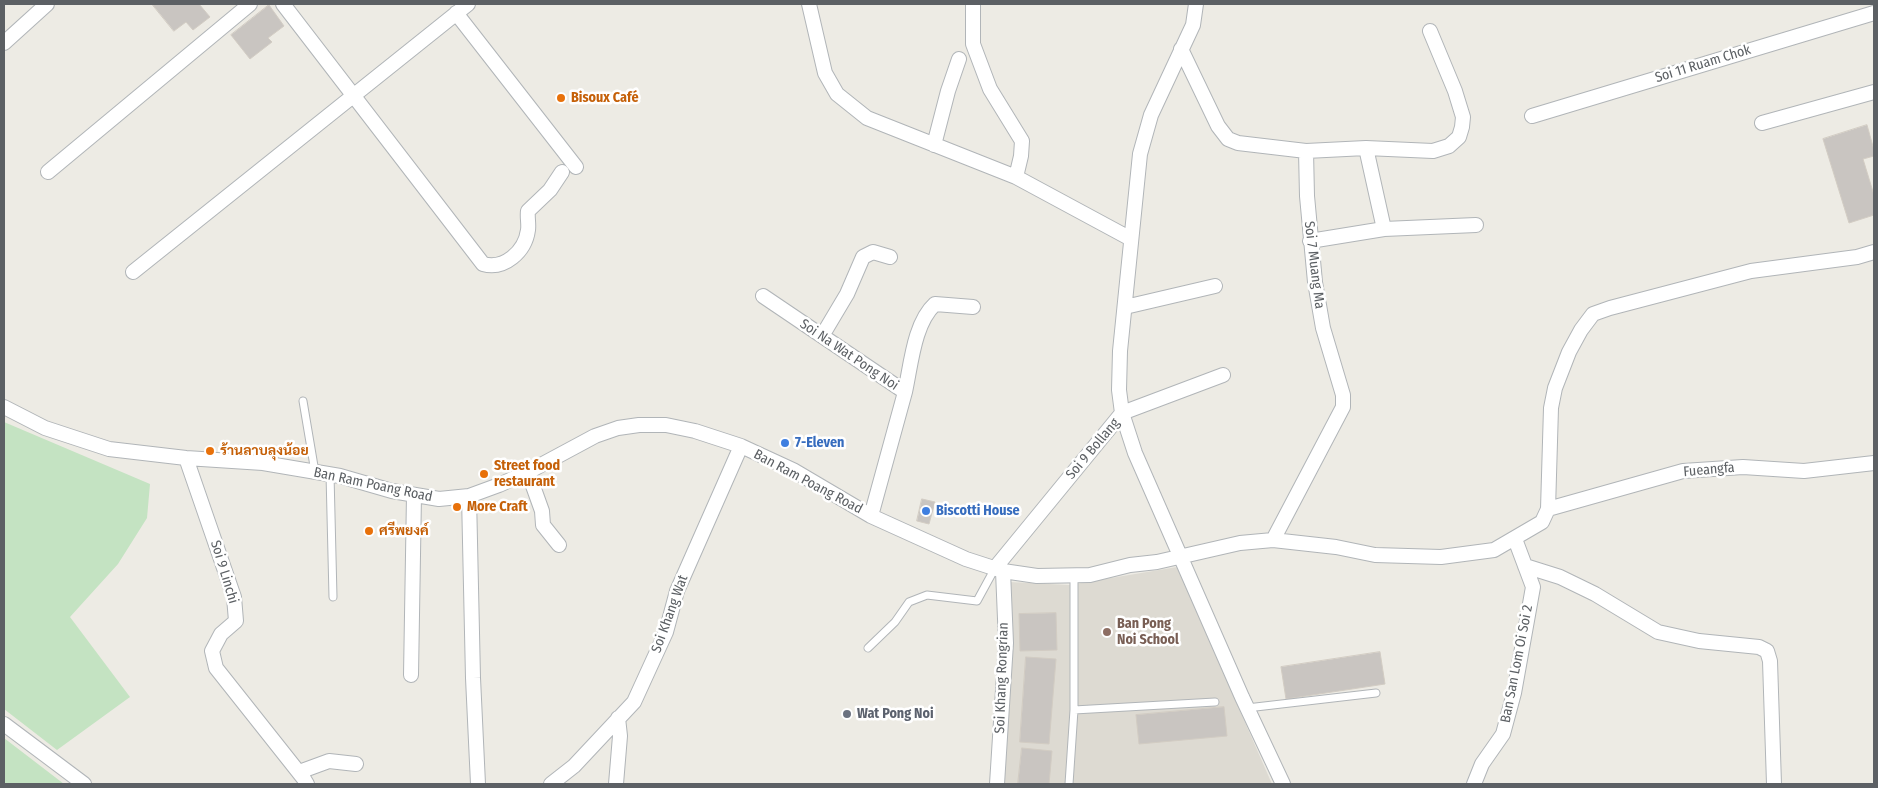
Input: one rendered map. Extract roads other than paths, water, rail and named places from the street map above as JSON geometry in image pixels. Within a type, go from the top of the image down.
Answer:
[{"type":"street","points":[[4,43],[47,4]]},
{"type":"street","points":[[48,172],[250,4]]},
{"type":"street","points":[[283,4],[483,264],[499,266],[508,261],[523,246],[528,231],[528,211],[550,190],[562,172]]},
{"type":"street","points":[[133,272],[468,4]]},
{"type":"street","points":[[809,4],[825,73],[837,94],[867,118],[1016,176],[1131,239]]},
{"type":"street","points":[[973,4],[974,44],[990,89],[1022,141],[1021,156],[1016,176]]},
{"type":"street","points":[[1196,4],[1193,25],[1151,115],[1140,154],[1120,351],[1119,390],[1122,413],[1135,453],[1247,708],[1283,784]]},
{"type":"street","points":[[456,13],[576,167]]},
{"type":"street","name":"Soi 11 Ruam Chok","points":[[1532,116],[1874,13]]},
{"type":"street","points":[[1181,49],[1218,126],[1228,139],[1238,143],[1306,151],[1366,148],[1433,151],[1449,146],[1459,137],[1463,117],[1456,91],[1430,31]]},
{"type":"street","points":[[934,145],[948,91],[960,59]]},
{"type":"street","points":[[1762,123],[1874,92]]},
{"type":"street","points":[[1366,148],[1384,229]]},
{"type":"street","name":"Soi 7 Muang Ma","points":[[1273,540],[1343,407],[1343,395],[1323,328],[1310,241],[1306,151]]},
{"type":"street","points":[[1310,241],[1384,229],[1476,225]]},
{"type":"street","points":[[822,336],[847,294],[863,257],[869,252],[873,252],[890,257]]},
{"type":"street","points":[[1548,510],[1551,408],[1554,388],[1569,352],[1581,330],[1593,314],[1751,271],[1858,257],[1874,252]]},
{"type":"street","points":[[1125,307],[1215,286]]},
{"type":"street","name":"Soi Na Wat Pong Noi","points":[[763,296],[904,392],[871,516]]},
{"type":"street","points":[[904,392],[920,327],[925,315],[936,304],[942,303],[973,307]]},
{"type":"street","name":"Soi 9 Bollang","points":[[999,569],[1122,413],[1223,375]]},
{"type":"street","name":"Ban Ram Poang Road","points":[[4,407],[45,428],[109,449],[186,458],[263,463],[330,474],[392,491],[440,499],[469,496],[499,485],[528,472],[595,436],[618,428],[639,424],[666,425],[695,431],[741,446],[793,470],[871,516],[966,559],[999,569],[1037,576],[1090,575],[1240,543],[1273,540],[1336,547],[1374,555],[1441,557],[1494,550],[1542,522],[1548,510]]},
{"type":"street","name":"Soi Khang Wat","points":[[551,784],[574,766],[634,702],[663,639],[677,591],[741,446]]},
{"type":"street","name":"Soi 9 Linchi","points":[[186,458],[234,597],[236,621],[221,634],[212,651],[216,668],[303,778],[329,761],[356,764]]},
{"type":"street","name":"Fueangfa","points":[[1548,510],[1683,471],[1743,467],[1804,471],[1874,464]]},
{"type":"street","points":[[528,472],[542,511],[543,526],[558,545]]},
{"type":"street","points":[[411,676],[414,495]]},
{"type":"street","points":[[469,496],[473,678],[478,784]]},
{"type":"street","name":"Ban San Lom Oi Soi 2","points":[[1474,784],[1482,764],[1503,734],[1514,693],[1533,588],[1515,539]]},
{"type":"street","points":[[1525,566],[1560,577],[1595,594],[1658,632],[1699,641],[1759,647],[1767,651],[1770,661],[1774,784]]},
{"type":"street","name":"Soi Khang Rongrian","points":[[997,784],[1006,643],[999,569]]},
{"type":"street","points":[[616,784],[620,736],[618,718]]},
{"type":"street","points":[[4,724],[84,784]]},
{"type":"lane","points":[[303,401],[315,472]]},
{"type":"lane","points":[[330,474],[333,597]]},
{"type":"lane","points":[[868,648],[895,622],[909,602],[927,595],[977,601],[999,569]]},
{"type":"lane","points":[[1069,784],[1074,710],[1074,576]]},
{"type":"lane","points":[[1247,708],[1376,693]]},
{"type":"lane","points":[[1074,710],[1215,702]]},
{"type":"place","name":"Bisoux Café","points":[[561,98]]},
{"type":"place","name":"7-Eleven","points":[[785,443]]},
{"type":"place","name":"ร้านลาบลุงน้อย","points":[[210,451]]},
{"type":"place","name":"Street food restaurant","points":[[484,474]]},
{"type":"place","name":"More Craft","points":[[457,507]]},
{"type":"place","name":"Biscotti House","points":[[926,511]]},
{"type":"place","name":"ศรีพยงค์","points":[[369,531]]},
{"type":"place","name":"Ban Pong Noi School","points":[[1107,632]]},
{"type":"place","name":"Wat Pong Noi","points":[[847,714]]}]
